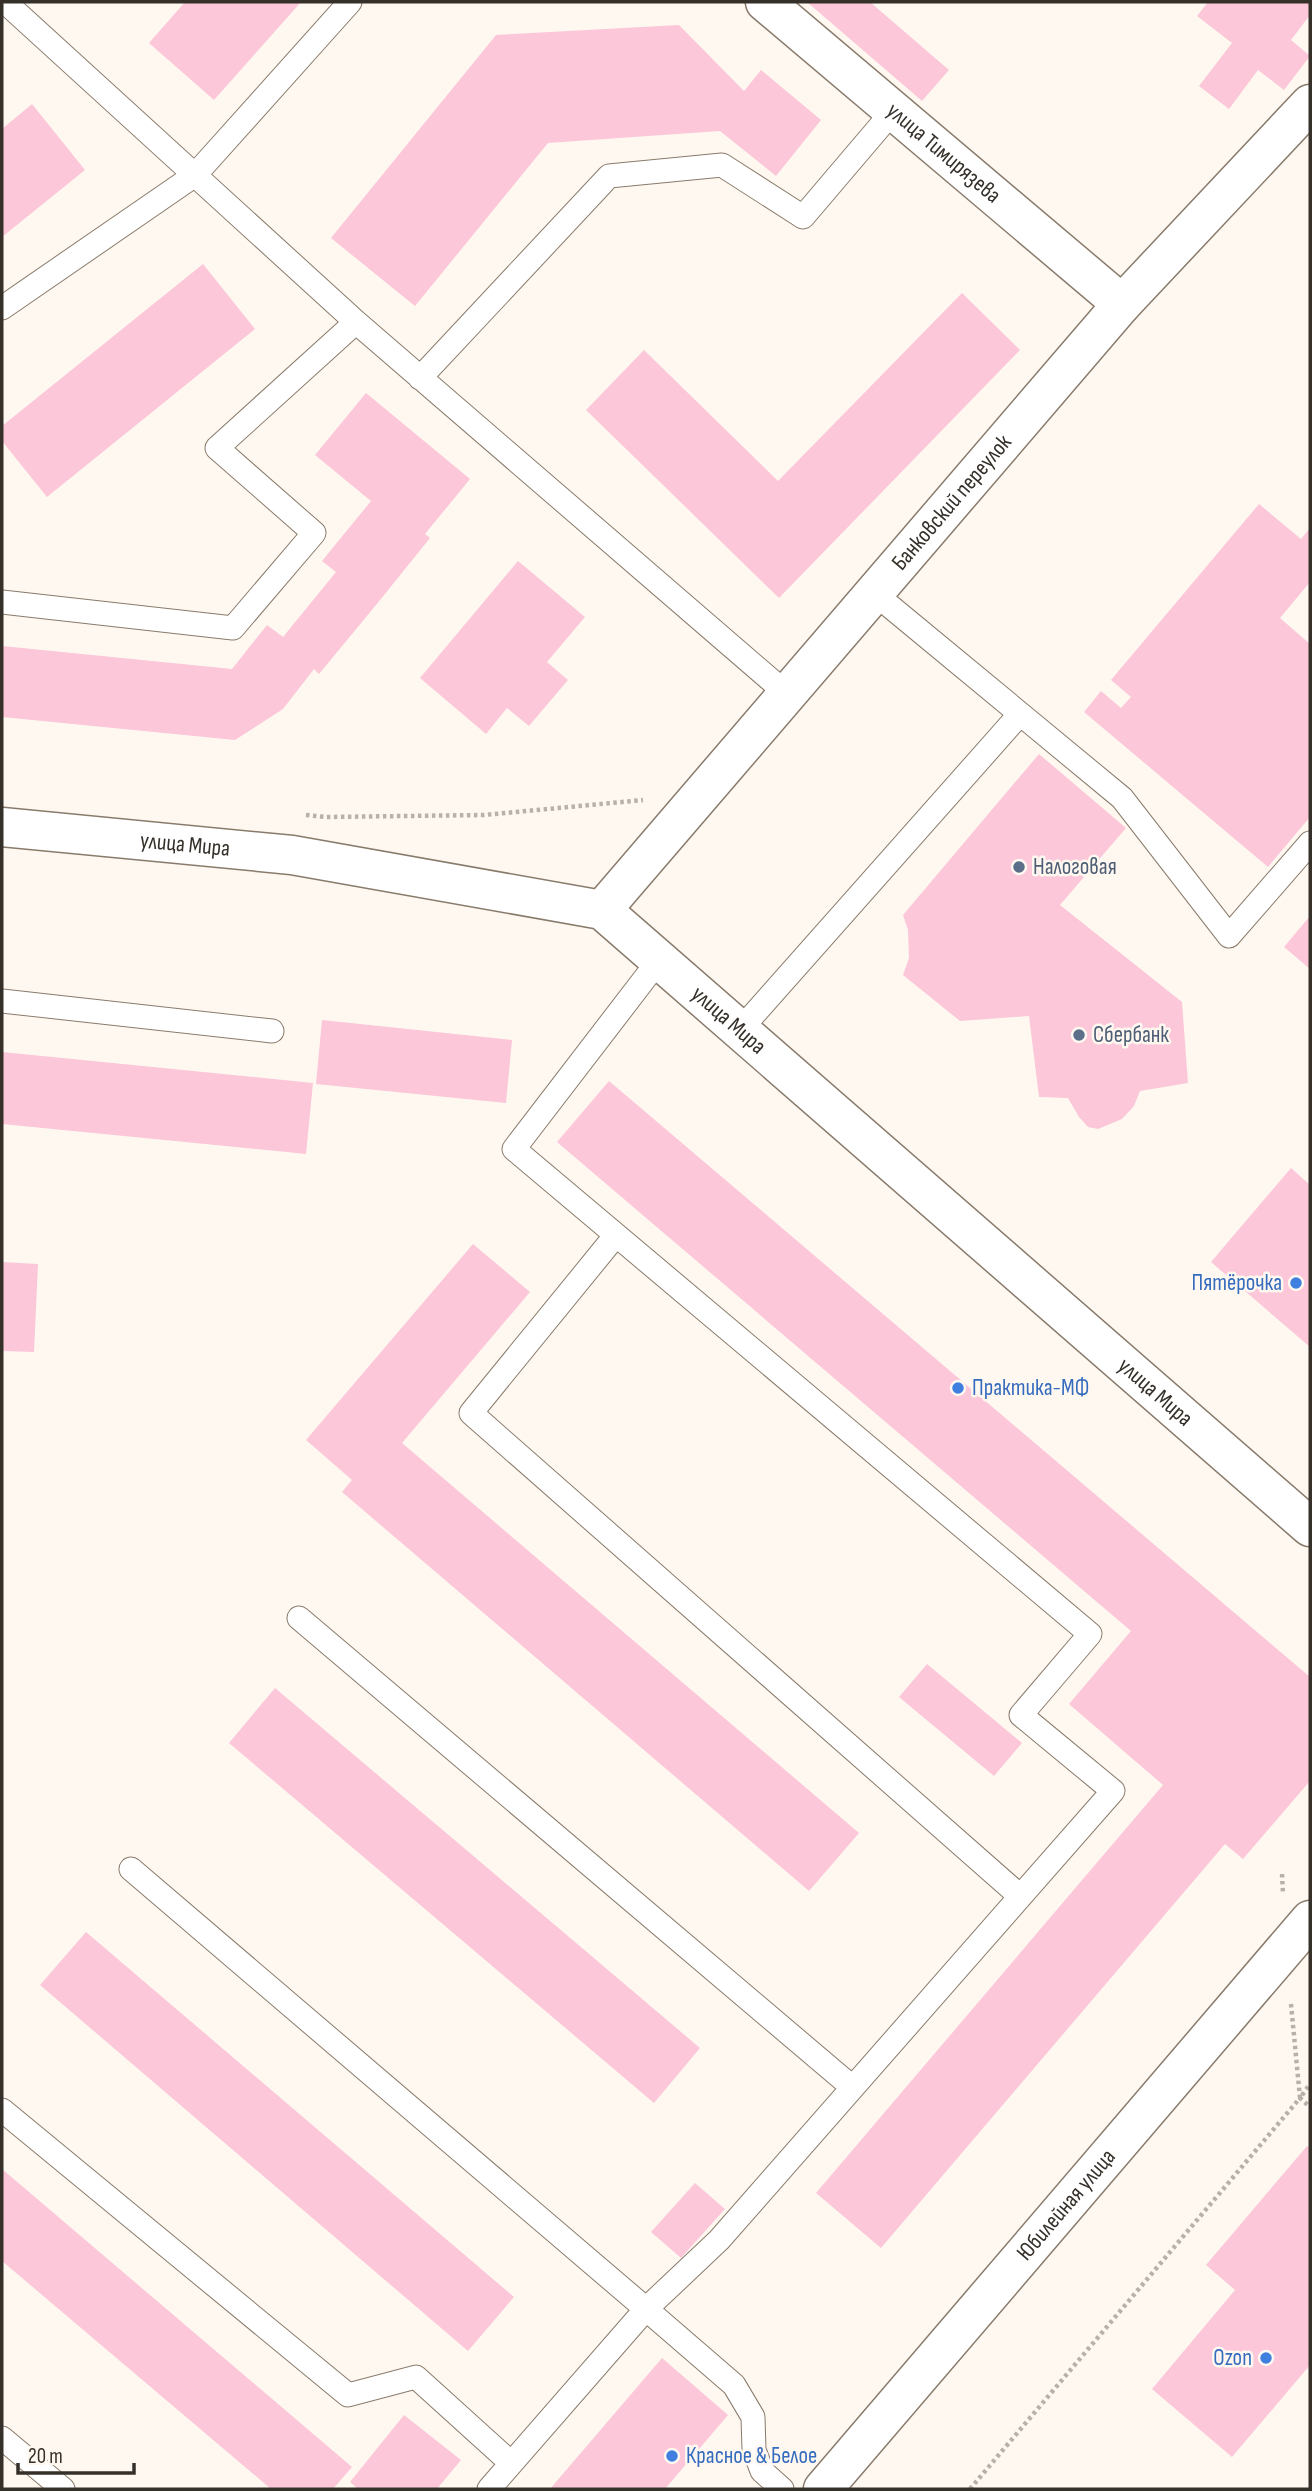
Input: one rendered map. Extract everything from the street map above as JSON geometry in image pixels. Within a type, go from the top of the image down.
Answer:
[{"type":"street","name":"улица Тимирязева","points":[[765,2],[1122,304]]},
{"type":"street","name":"Банковский переулок","points":[[602,910],[1122,304],[1310,104]]},
{"type":"street","name":"улица Мира","points":[[2,827],[292,855],[602,910],[1310,1527]]},
{"type":"street","name":"Юбилейная улица","points":[[823,2489],[1310,1920]]},
{"type":"lane","points":[[5,2],[356,322],[787,694]]},
{"type":"lane","points":[[2,308],[195,175],[350,2]]},
{"type":"lane","points":[[420,378],[610,177],[722,165],[803,217],[894,110]]},
{"type":"lane","points":[[2,602],[233,628],[314,533],[217,448],[356,322]]},
{"type":"lane","points":[[874,593],[1122,798],[1229,936],[1310,842]]},
{"type":"lane","points":[[740,1030],[1020,713]]},
{"type":"lane","points":[[489,2489],[646,2309],[719,2240],[1113,1791],[1021,1715],[1090,1634],[514,1149],[659,960]]},
{"type":"lane","points":[[2,1001],[272,1031]]},
{"type":"lane","points":[[616,1235],[471,1413],[1020,1896]]},
{"type":"lane","points":[[299,1618],[852,2087]]},
{"type":"lane","points":[[131,1869],[734,2385],[753,2417],[754,2450],[762,2471],[782,2489]]},
{"type":"lane","points":[[2,2110],[348,2395],[416,2377],[511,2463]]},
{"type":"lane","points":[[2,2438],[63,2489]]},
{"type":"path","points":[[299,814],[326,817],[484,815],[648,800]]},
{"type":"path","points":[[970,2489],[1300,2098],[1310,2106]]},
{"type":"building","points":[[185,2],[301,2],[214,100],[149,43]]},
{"type":"building","points":[[807,2],[870,2],[949,70],[922,101]]},
{"type":"building","points":[[1208,2],[1310,2],[1310,15],[1291,40],[1310,56],[1284,90],[1258,70],[1229,109],[1199,86],[1232,43],[1197,16]]},
{"type":"building","points":[[679,25],[744,91],[761,70],[821,120],[776,176],[720,131],[548,143],[415,306],[331,238],[496,35]]},
{"type":"building","points":[[32,104],[85,170],[2,237],[2,129]]},
{"type":"building","points":[[203,264],[255,329],[47,497],[2,441],[2,426]]},
{"type":"building","points":[[962,293],[1020,350],[779,598],[586,410],[644,350],[778,481]]},
{"type":"building","points":[[366,393],[470,479],[425,534],[430,538],[376,605],[319,674],[314,669],[283,709],[235,740],[2,717],[2,646],[232,669],[267,625],[283,637],[336,572],[322,561],[371,501],[315,455]]},
{"type":"building","points":[[1259,504],[1301,539],[1310,528],[1310,582],[1280,618],[1310,644],[1310,817],[1268,867],[1084,712],[1101,691],[1121,708],[1131,697],[1111,680]]},
{"type":"building","points":[[518,561],[585,617],[547,662],[568,680],[529,726],[507,708],[486,734],[420,678]]},
{"type":"building","points":[[1039,754],[1126,828],[1060,905],[1182,1002],[1188,1083],[1140,1091],[1134,1106],[1122,1119],[1098,1129],[1088,1127],[1068,1098],[1039,1097],[1029,1016],[960,1021],[903,975],[909,958],[908,930],[903,915]]},
{"type":"building","points":[[1310,916],[1310,969],[1284,947]]},
{"type":"building","points":[[322,1020],[512,1040],[506,1103],[316,1084]]},
{"type":"building","points":[[2,1052],[313,1083],[306,1154],[2,1124]]},
{"type":"building","points":[[609,1081],[1310,1677],[1310,1781],[1243,1859],[1225,1844],[881,2248],[816,2193],[1163,1785],[1069,1704],[1131,1631],[557,1142]]},
{"type":"building","points":[[1291,1168],[1310,1185],[1310,1347],[1211,1262]]},
{"type":"building","points":[[473,1244],[530,1292],[402,1443],[859,1833],[809,1891],[342,1492],[352,1480],[306,1440]]},
{"type":"building","points":[[2,1262],[38,1264],[34,1352],[2,1351]]},
{"type":"building","points":[[927,1664],[1022,1743],[994,1776],[899,1697]]},
{"type":"building","points":[[275,1688],[700,2048],[654,2103],[229,1743]]},
{"type":"building","points":[[86,1932],[514,2297],[468,2351],[40,1985]]},
{"type":"building","points":[[1307,2146],[1310,2148],[1310,2365],[1232,2457],[1152,2389],[1235,2290],[1206,2265]]},
{"type":"building","points":[[2,2169],[352,2467],[333,2489],[271,2489],[2,2261]]},
{"type":"building","points":[[695,2183],[725,2209],[681,2258],[651,2232]]},
{"type":"building","points":[[662,2358],[728,2415],[665,2489],[550,2489]]},
{"type":"building","points":[[404,2415],[461,2460],[437,2489],[358,2489],[350,2482]]},
{"type":"place","name":"Налоговая","points":[[1019,867]]},
{"type":"place","name":"Сбербанк","points":[[1079,1035]]},
{"type":"place","name":"Пятёрочка","points":[[1296,1283]]},
{"type":"place","name":"Практика-МФ","points":[[958,1388]]},
{"type":"place","name":"Ozon","points":[[1266,2358]]},
{"type":"place","name":"Красное & Белое","points":[[672,2456]]}]
